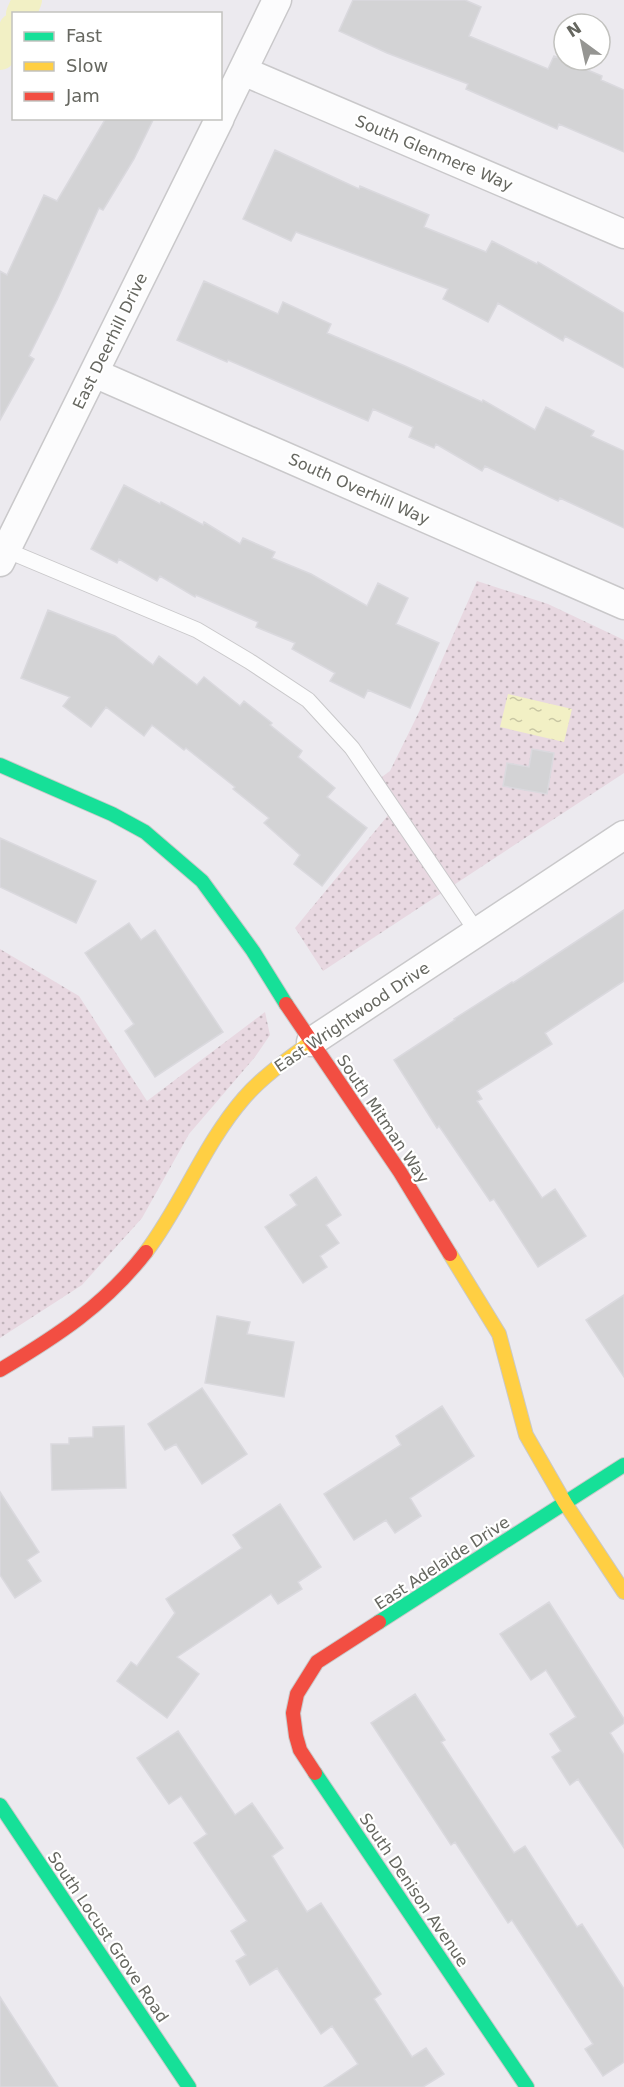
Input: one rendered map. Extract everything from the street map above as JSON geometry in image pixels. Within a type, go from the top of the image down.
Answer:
[{"type":"street","name":"East Deerhill Drive","points":[[222,114],[277,0]]},
{"type":"street","name":"South Glenmere Way","points":[[243,71],[624,234]]},
{"type":"street","name":"East Deerhill Drive","points":[[3,556],[219,120]]},
{"type":"street","name":"South Overhill Way","points":[[94,373],[624,605]]},
{"type":"street","name":"South Mitman Way","points":[[0,765],[112,814],[145,832],[202,881],[253,951],[311,1042],[400,1172],[499,1334],[526,1435],[565,1503],[624,1592]]},
{"type":"street","name":"East Wrightwood Drive","points":[[0,1370],[60,1334],[96,1306],[129,1273],[171,1216],[226,1122],[246,1096],[275,1068],[624,836]]},
{"type":"street","name":"East Adelaide Drive","points":[[293,1703],[302,1682],[317,1662],[624,1465]]},
{"type":"street","name":"South Denison Avenue","points":[[293,1703],[293,1727],[300,1750],[527,2087]]},
{"type":"street","name":"South Locust Grove Road","points":[[0,1804],[189,2087]]},
{"type":"lane","points":[[3,556],[197,630],[308,699],[352,748],[477,932]]},
{"type":"shaded area","points":[[477,581],[548,604],[624,640],[624,773],[323,971],[295,928],[394,808],[375,782],[390,771],[419,712]]},
{"type":"shaded area","points":[[0,949],[79,996],[147,1101],[265,1012],[270,1035],[255,1057],[189,1134],[142,1218],[82,1285],[0,1338]]},
{"type":"water","points":[[508,694],[572,709],[564,742],[500,727]]},
{"type":"building","points":[[353,0],[465,0],[481,7],[469,36],[548,69],[552,60],[552,72],[592,72],[602,76],[601,80],[624,90],[624,152],[559,124],[557,129],[466,89],[468,84],[387,53],[339,31]]},
{"type":"building","points":[[105,120],[153,120],[134,159],[103,210],[99,208],[29,356],[34,359],[0,420],[0,271],[7,275],[44,195],[57,201]]},
{"type":"building","points":[[275,150],[359,189],[360,186],[429,215],[424,227],[486,252],[492,241],[537,264],[538,262],[624,313],[624,368],[565,336],[563,341],[498,303],[488,322],[443,299],[448,289],[296,232],[291,241],[243,219]]},
{"type":"building","points":[[204,281],[278,314],[283,302],[331,324],[327,333],[482,402],[483,400],[535,430],[546,407],[594,431],[591,436],[624,451],[624,528],[560,498],[558,501],[485,466],[482,471],[436,444],[434,448],[409,437],[413,427],[373,409],[368,421],[177,340]]},
{"type":"building","points":[[124,485],[203,525],[204,522],[240,544],[243,538],[275,552],[272,558],[311,574],[367,606],[378,583],[408,598],[396,624],[439,643],[410,708],[368,690],[364,698],[330,681],[335,673],[292,649],[295,643],[256,627],[258,622],[196,595],[195,597],[160,576],[157,581],[119,559],[117,563],[91,549]]},
{"type":"building","points":[[48,610],[115,636],[153,665],[159,656],[197,685],[204,677],[240,706],[244,701],[302,751],[298,757],[335,788],[327,797],[367,828],[322,886],[294,864],[300,855],[264,823],[269,818],[186,748],[184,750],[152,725],[144,736],[106,707],[91,727],[63,706],[70,697],[21,678]]},
{"type":"building","points":[[532,749],[554,753],[547,794],[503,786],[507,763],[529,767]]},
{"type":"building","points":[[0,838],[96,881],[76,923],[0,887]]},
{"type":"building","points":[[624,910],[624,981],[545,1033],[552,1044],[477,1091],[482,1099],[477,1101],[542,1198],[555,1189],[586,1236],[538,1267],[494,1199],[490,1201],[439,1126],[437,1128],[394,1060]]},
{"type":"building","points":[[129,923],[141,940],[155,930],[223,1032],[155,1077],[125,1031],[134,1024],[85,953]]},
{"type":"building","points":[[316,1177],[341,1215],[326,1225],[339,1243],[320,1256],[327,1267],[303,1283],[265,1227],[297,1205],[290,1195]]},
{"type":"building","points":[[624,1295],[624,1377],[586,1320]]},
{"type":"building","points":[[217,1316],[250,1322],[247,1334],[294,1342],[284,1397],[205,1383]]},
{"type":"building","points":[[202,1388],[247,1454],[202,1484],[176,1444],[165,1450],[148,1424]]},
{"type":"building","points":[[442,1406],[474,1456],[410,1498],[421,1516],[395,1533],[386,1520],[354,1540],[324,1494],[401,1445],[396,1436]]},
{"type":"building","points":[[124,1426],[126,1488],[52,1490],[51,1444],[69,1444],[69,1438],[93,1437],[93,1427]]},
{"type":"building","points":[[0,1492],[39,1552],[27,1560],[41,1581],[15,1598],[0,1575]]},
{"type":"building","points":[[280,1504],[321,1567],[298,1582],[302,1589],[278,1604],[271,1594],[177,1657],[199,1674],[167,1718],[117,1681],[131,1662],[137,1666],[175,1613],[166,1599],[242,1548],[233,1535]]},
{"type":"building","points":[[549,1602],[624,1719],[624,1723],[610,1733],[624,1755],[624,1848],[578,1779],[570,1785],[552,1757],[561,1751],[550,1734],[576,1717],[546,1670],[531,1680],[500,1634]]},
{"type":"building","points":[[415,1694],[445,1740],[441,1742],[514,1853],[525,1846],[577,1927],[582,1924],[624,1989],[624,2062],[603,2076],[585,2049],[593,2044],[512,1920],[508,1923],[455,1842],[451,1845],[371,1723]]},
{"type":"building","points":[[178,1731],[235,1815],[252,1803],[283,1848],[272,1856],[307,1912],[321,1903],[381,1994],[374,1999],[412,2057],[426,2048],[444,2074],[423,2087],[324,2087],[358,2064],[332,2026],[321,2034],[277,1968],[250,1985],[236,1961],[246,1955],[231,1931],[247,1921],[194,1843],[207,1834],[181,1796],[169,1804],[137,1758]]},
{"type":"building","points":[[0,1997],[58,2087],[0,2087]]},
{"type":"waterway","points":[[22,12],[27,0]]},
{"type":"waterway","points":[[0,55],[12,32]]},
{"type":"traffic: fast","points":[[0,765],[112,814],[145,832],[202,881],[253,951],[286,1004]]},
{"type":"traffic: fast","points":[[379,1622],[624,1465]]},
{"type":"traffic: fast","points":[[315,1773],[527,2087]]},
{"type":"traffic: fast","points":[[0,1805],[189,2087]]},
{"type":"traffic: slow","points":[[146,1252],[217,1135],[244,1098],[259,1082],[311,1042]]},
{"type":"traffic: slow","points":[[450,1254],[499,1334],[526,1435],[565,1503],[624,1592]]},
{"type":"traffic: jam","points":[[286,1004],[400,1172],[450,1254]]},
{"type":"traffic: jam","points":[[0,1370],[41,1345],[97,1304],[146,1252]]},
{"type":"traffic: jam","points":[[315,1773],[300,1750],[296,1736],[293,1713],[297,1694],[317,1662],[379,1622]]}]
